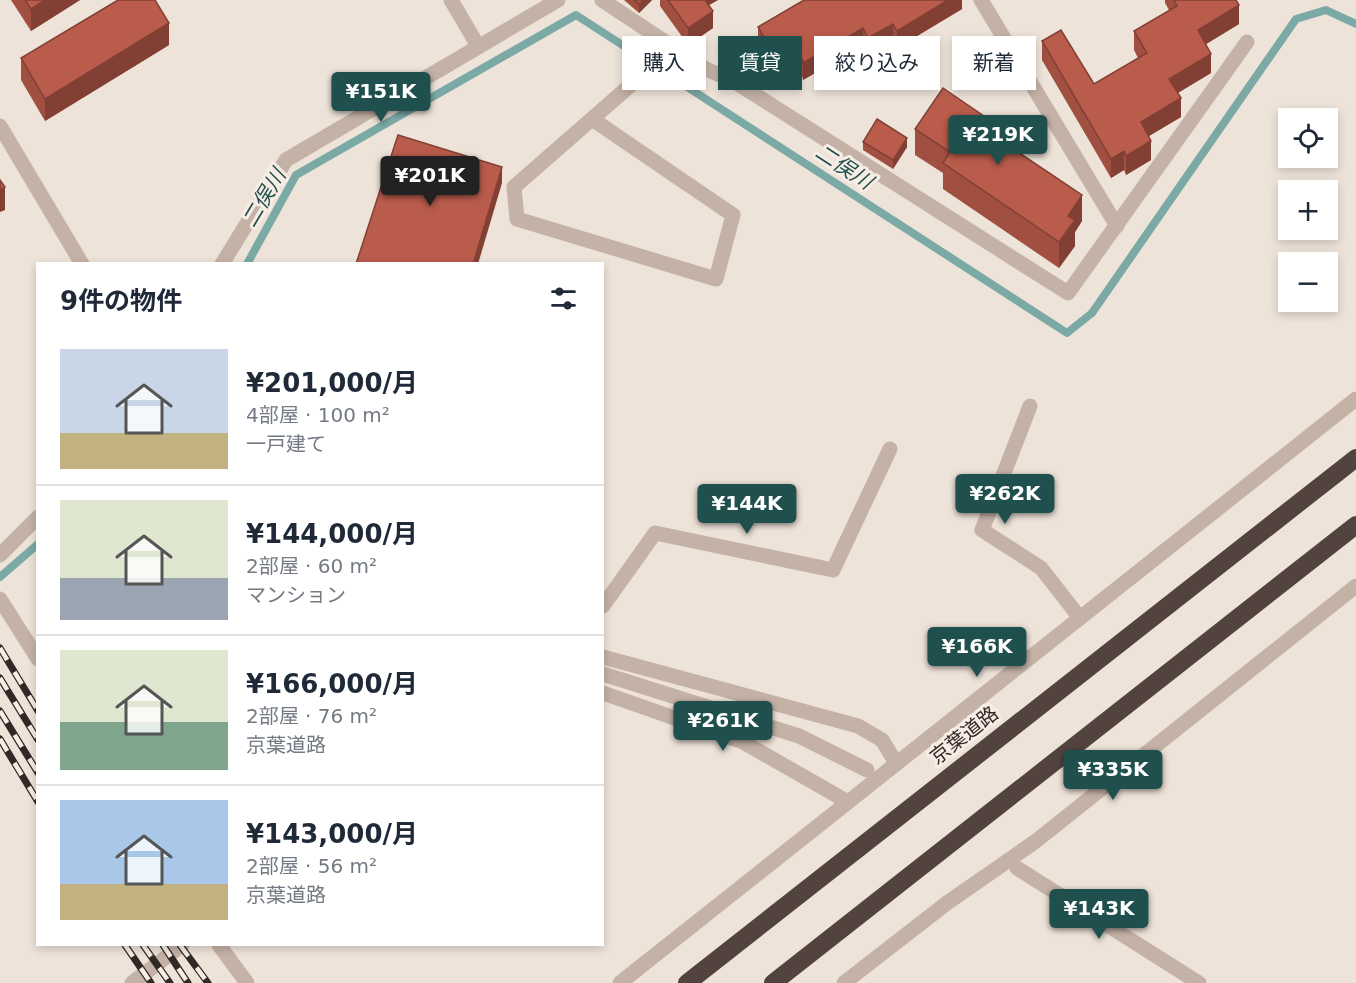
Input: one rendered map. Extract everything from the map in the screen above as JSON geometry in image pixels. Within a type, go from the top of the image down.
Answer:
[{"type":"highway","name":"京葉道路","points":[[687,983],[1356,458]]},
{"type":"highway","points":[[773,983],[1356,525]]},
{"type":"street","points":[[451,0],[478,45]]},
{"type":"street","points":[[223,262],[286,160],[558,0]]},
{"type":"street","points":[[602,0],[656,36]]},
{"type":"street","points":[[981,0],[1117,226]]},
{"type":"street","points":[[706,69],[735,82],[1068,293],[1247,42]]},
{"type":"street","points":[[592,119],[734,215],[716,279],[517,219],[513,187],[625,90]]},
{"type":"street","points":[[0,126],[81,262]]},
{"type":"street","points":[[620,983],[1356,399]]},
{"type":"street","points":[[1030,406],[982,530],[1041,568],[1080,618]]},
{"type":"street","points":[[604,605],[655,533],[833,570],[890,449]]},
{"type":"street","points":[[0,555],[36,519]]},
{"type":"street","points":[[844,983],[947,903],[1036,841],[1356,586]]},
{"type":"street","points":[[0,599],[36,656]]},
{"type":"street","points":[[604,657],[858,726],[882,740],[896,763]]},
{"type":"street","points":[[604,674],[799,736],[867,770]]},
{"type":"street","points":[[604,693],[743,742],[848,802]]},
{"type":"street","points":[[1017,868],[1200,983]]},
{"type":"street","points":[[132,983],[181,946]]},
{"type":"street","points":[[220,946],[247,983]]},
{"type":"building","points":[[25,0],[45,0],[31,9]]},
{"type":"building","points":[[118,0],[155,0],[169,23],[45,99],[21,58]]},
{"type":"building","points":[[668,0],[705,0],[713,11],[688,28]]},
{"type":"building","points":[[804,0],[948,0],[897,31],[893,24],[872,36],[867,36],[863,28],[849,36],[814,36],[814,57],[803,63],[802,36],[763,36],[758,27]]},
{"type":"building","points":[[1174,0],[1236,0],[1239,5],[1198,30],[1211,54],[1169,79],[1181,98],[1141,122],[1151,141],[1126,156],[1124,151],[1111,159],[1042,41],[1061,30],[1094,84],[1147,53],[1134,31],[1177,6]]},
{"type":"building","points":[[943,88],[997,125],[991,134],[1082,195],[1068,216],[1075,220],[1059,242],[943,163],[950,152],[915,129]]},
{"type":"building","points":[[877,119],[907,138],[893,160],[863,142]]},
{"type":"building","points":[[398,135],[502,167],[474,262],[357,262]]},
{"type":"building","points":[[0,180],[5,187],[0,190]]},
{"type":"waterway","name":"二俣川","points":[[248,262],[296,175],[576,15],[1067,333],[1092,313],[1296,19],[1326,10],[1356,24]]},
{"type":"waterway","name":"二俣川","points":[[0,577],[36,546]]},
{"type":"railway","points":[[0,648],[36,708]]},
{"type":"railway","points":[[0,678],[36,737]]},
{"type":"railway","points":[[0,711],[36,770]]},
{"type":"railway","points":[[0,739],[36,799]]},
{"type":"railway","points":[[126,946],[151,983]]},
{"type":"railway","points":[[144,946],[170,983]]},
{"type":"railway","points":[[164,946],[188,983]]},
{"type":"railway","points":[[181,946],[208,983]]}]
